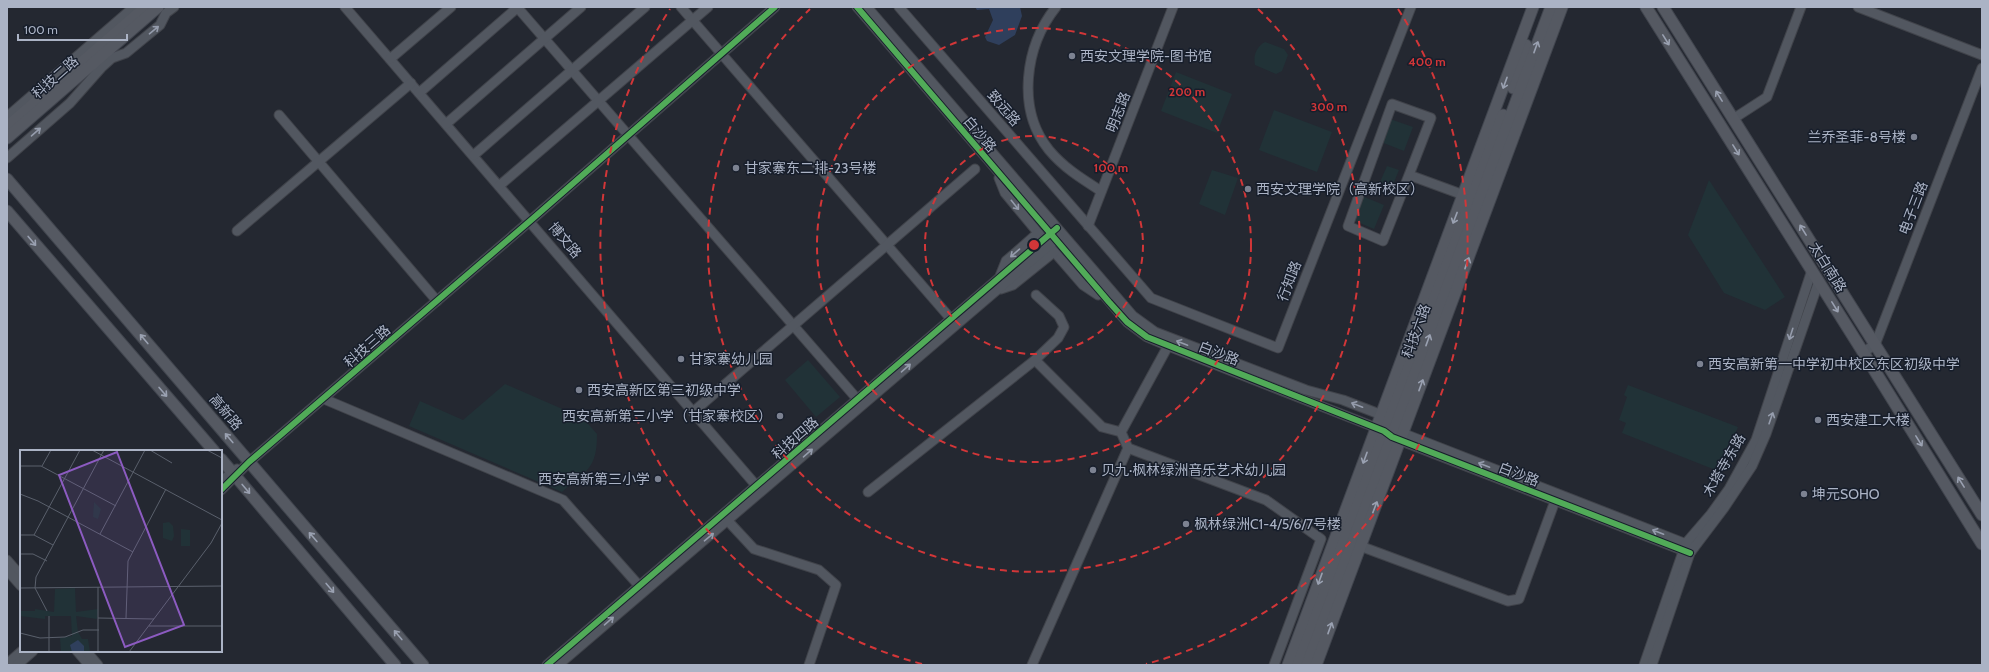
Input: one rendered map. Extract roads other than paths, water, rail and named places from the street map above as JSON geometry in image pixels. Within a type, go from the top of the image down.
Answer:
[{"type":"main road","name":"科技二路","points":[[7,127],[146,7]]},
{"type":"main road","name":"科技二路","points":[[7,138],[158,7]]},
{"type":"main road","points":[[1472,198],[1533,7]]},
{"type":"main road","name":"科技六路","points":[[1306,665],[1392,433],[1472,198],[1517,77],[1540,7]]},
{"type":"main road","name":"科技六路","points":[[1298,665],[1392,433],[1385,416],[1472,198],[1551,7]]},
{"type":"main road","points":[[1288,665],[1392,433],[1562,7]]},
{"type":"main road","name":"太白南路","points":[[1646,7],[1864,352],[1982,544]]},
{"type":"main road","name":"太白南路","points":[[1663,7],[1982,515]]},
{"type":"main road","name":"高新路","points":[[7,179],[424,665]]},
{"type":"main road","points":[[7,211],[213,450]]},
{"type":"main road","points":[[1316,665],[1360,546],[1392,433]]},
{"type":"main road","points":[[222,460],[395,665]]},
{"type":"street","points":[[7,116],[134,7]]},
{"type":"street","points":[[7,158],[70,103],[101,68],[112,58],[126,53],[160,25],[166,13],[174,7]]},
{"type":"street","name":"博文路","points":[[345,7],[474,155],[759,490]]},
{"type":"street","points":[[390,59],[451,7]]},
{"type":"street","points":[[419,92],[517,7],[858,400]]},
{"type":"street","points":[[446,124],[581,7]]},
{"type":"street","points":[[474,155],[645,7]]},
{"type":"street","points":[[681,7],[951,319]]},
{"type":"street","points":[[499,186],[708,7]]},
{"type":"street","name":"科技三路","points":[[222,489],[234,475],[530,221],[775,7]]},
{"type":"street","name":"白沙路","points":[[857,7],[1051,238],[1126,322],[1147,337],[1688,548]]},
{"type":"street","name":"白沙路","points":[[867,7],[1051,238],[1133,316],[1155,332],[1306,390],[1343,400],[1385,416]]},
{"type":"street","name":"致远路","points":[[900,7],[1088,226]]},
{"type":"street","points":[[1056,7],[1042,31],[1032,57],[1028,80],[1029,103],[1037,132],[1048,149],[1075,175],[1102,191]]},
{"type":"street","name":"明志路","points":[[1088,226],[1173,7]]},
{"type":"street","name":"行知路","points":[[1088,226],[1151,298],[1278,348],[1411,7]]},
{"type":"street","points":[[1733,119],[1767,97],[1801,7]]},
{"type":"street","points":[[1858,7],[1982,55]]},
{"type":"street","name":"电子三路","points":[[1875,345],[1982,68]]},
{"type":"street","points":[[237,231],[411,83]]},
{"type":"street","points":[[1392,104],[1431,118],[1409,175],[1383,241],[1348,226],[1392,104]]},
{"type":"street","points":[[278,115],[437,301]]},
{"type":"street","points":[[693,412],[793,325],[888,246],[975,169]]},
{"type":"street","points":[[1409,175],[1472,198]]},
{"type":"street","name":"科技四路","points":[[558,665],[641,588],[728,521],[759,490],[858,400],[998,278],[1051,238]]},
{"type":"street","name":"科技四路","points":[[548,665],[997,290],[1051,238]]},
{"type":"street","name":"木塔寺东路","points":[[1644,665],[1688,548],[1729,489],[1756,440],[1812,270]]},
{"type":"street","name":"木塔寺东路","points":[[1652,665],[1688,548],[1724,508],[1752,466],[1766,434],[1819,281]]},
{"type":"street","points":[[868,492],[1035,360],[1058,338],[1064,327],[1059,316],[1036,295]]},
{"type":"street","points":[[1864,352],[1875,345]]},
{"type":"street","points":[[1121,432],[1168,346]]},
{"type":"street","points":[[1035,360],[1102,427],[1121,432]]},
{"type":"street","points":[[324,399],[563,500],[641,588]]},
{"type":"street","points":[[1121,432],[1128,448],[1266,500],[1321,539],[1274,665]]},
{"type":"street","name":"白沙路","points":[[1392,433],[1555,501],[1688,548]]},
{"type":"street","points":[[1032,665],[1128,448]]},
{"type":"street","name":"科技三路","points":[[222,481],[234,475]]},
{"type":"street","points":[[1360,546],[1508,601],[1519,599],[1555,501]]},
{"type":"street","points":[[728,521],[754,549],[819,570],[836,585],[809,665]]},
{"type":"street","points":[[7,560],[20,575]]},
{"type":"street","points":[[7,570],[20,585]]},
{"type":"street","points":[[7,664],[21,652]]},
{"type":"street","points":[[16,665],[32,652]]},
{"type":"street","points":[[78,652],[89,665]]},
{"type":"street","points":[[87,652],[98,665]]},
{"type":"water","points":[[975,7],[1020,7],[1022,16],[1015,35],[999,45],[987,41],[985,37],[993,20],[989,9],[977,10]]},
{"type":"place","name":"西安文理学院-图书馆","points":[[1072,56]]},
{"type":"place","name":"兰乔圣菲-8号楼","points":[[1914,137]]},
{"type":"place","name":"甘家寨东二排-23号楼","points":[[736,168]]},
{"type":"place","name":"西安文理学院（高新校区）","points":[[1248,189]]},
{"type":"place","name":"甘家寨幼儿园","points":[[681,359]]},
{"type":"place","name":"西安高新第一中学初中校区东区初级中学","points":[[1700,364]]},
{"type":"place","name":"西安高新区第三初级中学","points":[[579,390]]},
{"type":"place","name":"西安高新第三小学（甘家寨校区）","points":[[780,416]]},
{"type":"place","name":"西安建工大楼","points":[[1818,420]]},
{"type":"place","name":"贝九·枫林绿洲音乐艺术幼儿园","points":[[1093,470]]},
{"type":"place","name":"西安高新第三小学","points":[[658,479]]},
{"type":"place","name":"坤元SOHO","points":[[1804,494]]},
{"type":"place","name":"枫林绿洲C1-4/5/6/7号楼","points":[[1186,524]]}]
